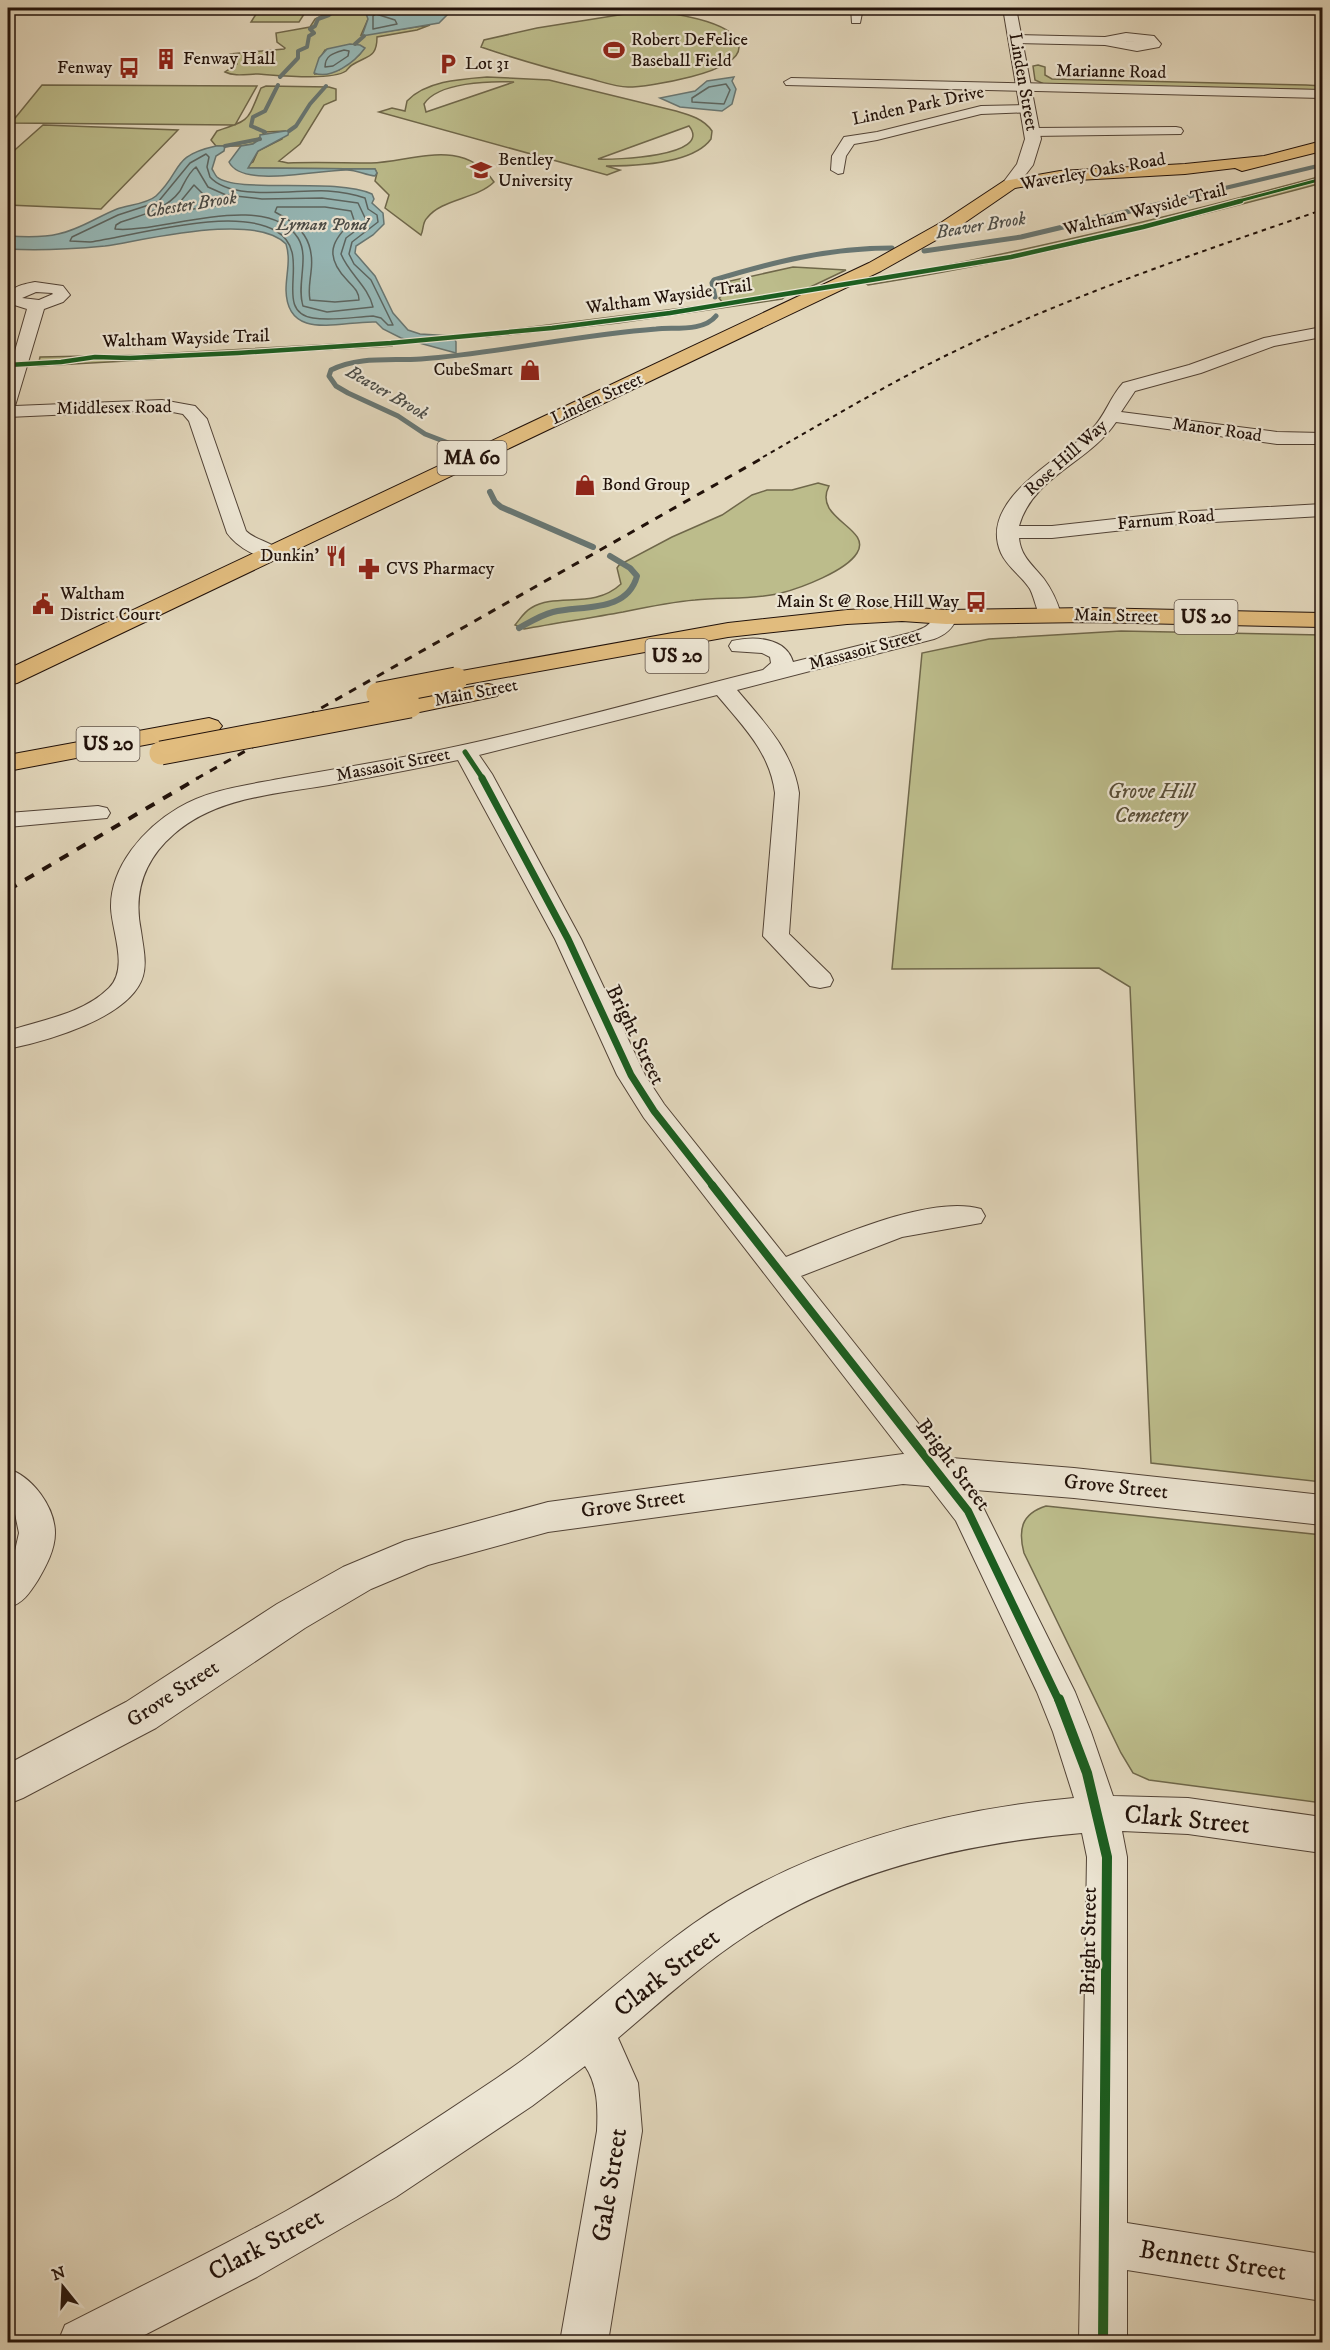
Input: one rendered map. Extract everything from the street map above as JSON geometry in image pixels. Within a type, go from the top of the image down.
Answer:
[{"type":"main road","name":"Waverley Oaks Road","points":[[1074,192],[1217,171],[1323,146]]},
{"type":"main road","name":"Waverley Oaks Road","points":[[1010,184],[1066,175],[1185,169],[1263,160]]},
{"type":"main road","points":[[1010,184],[1022,191],[1046,195]]},
{"type":"main road","name":"Linden Street","points":[[8,678],[875,267],[990,200],[1010,184]]},
{"type":"main road","name":"Waverley Oaks Road","points":[[934,234],[999,211]]},
{"type":"main road","name":"Main Street","points":[[8,763],[659,642],[768,625],[885,614],[946,617],[1050,615],[1323,620]]},
{"type":"main road","name":"Main Street","points":[[8,781],[410,705],[740,646],[892,628],[946,617]]},
{"type":"street","name":"Linden Street","points":[[1009,8],[1032,132],[1032,147],[1024,165],[1010,184]]},
{"type":"street","points":[[1015,39],[1105,41]]},
{"type":"street","name":"Marianne Road","points":[[791,82],[1323,94]]},
{"type":"street","name":"Linden Park Drive","points":[[844,177],[839,156],[849,140],[878,136],[981,110],[1028,109]]},
{"type":"street","points":[[1032,132],[1176,131]]},
{"type":"street","points":[[1024,165],[1043,173],[1066,175]]},
{"type":"street","points":[[8,403],[36,304]]},
{"type":"street","name":"Rose Hill Way","points":[[1010,532],[1014,512],[1028,489],[1039,478],[1086,444],[1113,416],[1121,394],[1129,387],[1195,369],[1270,342],[1323,332]]},
{"type":"street","name":"Middlesex Road","points":[[8,412],[154,405],[189,410],[198,419],[237,533],[246,542],[272,553]]},
{"type":"street","name":"Manor Road","points":[[1113,416],[1267,437],[1323,439]]},
{"type":"street","name":"Farnum Road","points":[[1010,532],[1044,532],[1178,518],[1323,510]]},
{"type":"street","points":[[1010,532],[1012,554],[1039,587],[1050,615]]},
{"type":"street","name":"Massasoit Street","points":[[8,1040],[92,1012],[124,989],[131,966],[124,910],[126,890],[134,869],[147,848],[168,826],[183,815],[208,803],[245,793],[465,752],[918,638],[938,629],[944,624],[946,617]]},
{"type":"street","points":[[740,646],[766,646],[780,654],[783,665],[770,675]]},
{"type":"street","points":[[722,687],[766,739],[783,770],[787,793],[776,936],[820,981]]},
{"type":"street","name":"Bright Street","points":[[465,752],[480,774],[568,939],[638,1087],[654,1111],[782,1271],[968,1511],[1042,1664],[1073,1738],[1098,1814],[1107,1857],[1103,2343]]},
{"type":"street","points":[[8,820],[98,813]]},
{"type":"street","points":[[782,1271],[904,1224],[935,1218],[970,1216]]},
{"type":"street","name":"Grove Street","points":[[8,1785],[141,1715],[291,1616],[337,1589],[378,1568],[419,1552],[499,1528],[572,1513],[903,1469],[937,1470],[1323,1510]]},
{"type":"street","points":[[8,1482],[32,1510],[37,1528],[31,1559],[8,1593]]},
{"type":"street","name":"Clark Street","points":[[82,2343],[334,2208],[523,2086],[589,2036],[712,1935],[783,1892],[847,1866],[946,1836],[1022,1822],[1098,1814],[1173,1814],[1323,1835]]},
{"type":"street","name":"Gale Street","points":[[584,2343],[617,2153],[621,2116],[613,2071],[607,2059],[589,2036]]},
{"type":"street","name":"Bennett Street","points":[[1104,2243],[1323,2278]]},
{"type":"green space","points":[[260,8],[308,8],[299,22],[251,22]]},
{"type":"green space","points":[[328,8],[368,8],[368,19],[361,35],[430,25],[417,30],[377,37],[377,44],[373,52],[339,74],[303,77],[237,75],[225,72],[237,64],[229,57],[230,54],[284,49],[277,42],[276,33],[310,27],[315,19],[327,13]],"holes":[[[325,50],[359,55],[339,70],[315,74]]]},
{"type":"green space","name":"Robert DeFelice Baseball Field","points":[[650,10],[701,20],[728,31],[736,38],[739,47],[735,56],[725,64],[691,77],[628,87],[560,71],[481,47],[484,40],[537,28]]},
{"type":"green space","points":[[1033,66],[1045,67],[1045,75],[1052,79],[1306,85],[1322,86],[1322,90],[1044,84],[1035,80]]},
{"type":"green space","points":[[487,77],[549,80],[676,111],[705,123],[712,131],[711,139],[703,147],[678,159],[647,164],[606,166],[620,170],[607,175],[379,112],[392,108],[405,111],[407,101],[415,94],[434,85],[455,80]],"holes":[[[514,82],[426,112],[424,104],[431,97],[452,87],[465,84]],[[689,126],[693,136],[687,144],[675,150],[640,157],[598,159]]]},
{"type":"green space","points":[[42,85],[257,86],[235,125],[11,123]]},
{"type":"green space","points":[[266,86],[336,89],[336,100],[324,105],[300,144],[279,161],[288,163],[371,163],[420,156],[452,156],[467,159],[481,168],[494,182],[487,188],[433,212],[424,222],[421,235],[385,208],[389,195],[375,181],[377,173],[375,169],[248,168],[247,165],[253,162],[258,151],[282,139],[285,131],[265,132],[253,144],[241,146],[216,146],[211,140],[217,131],[246,118],[261,88]]},
{"type":"green space","points":[[43,125],[178,130],[101,209],[8,205],[8,156]]},
{"type":"green space","points":[[1322,176],[1322,183],[1097,240],[926,275],[868,285],[862,281],[1093,234]]},
{"type":"green space","points":[[793,267],[846,270],[804,290],[791,292],[782,299],[618,323],[486,337],[484,333],[723,303],[719,298],[724,294],[721,283]]},
{"type":"green space","points":[[391,341],[392,346],[38,366],[40,357],[138,355]]},
{"type":"green space","points":[[818,483],[829,486],[826,497],[828,507],[851,530],[860,544],[851,560],[822,578],[771,595],[677,602],[524,629],[515,625],[524,614],[541,603],[587,599],[610,592],[621,584],[617,568],[619,565],[672,537],[722,515],[752,495],[767,490],[792,490]]},
{"type":"green space","name":"Grove Hill Cemetery","points":[[1121,631],[1322,635],[1322,1482],[1151,1463],[1130,987],[1099,968],[892,969],[922,653],[989,639]]},
{"type":"green space","points":[[1046,1506],[1322,1535],[1322,1803],[1149,1780],[1133,1773],[1121,1753],[1024,1553],[1021,1537],[1023,1524],[1031,1513]]},
{"type":"water","points":[[368,8],[379,8],[395,14],[449,13],[439,23],[362,36],[368,19],[365,11]]},
{"type":"water","points":[[350,44],[365,48],[355,59],[335,72],[321,75],[314,73],[319,58],[327,49]]},
{"type":"water","points":[[734,77],[732,81],[736,89],[732,104],[722,111],[680,107],[660,98],[695,91],[707,81]]},
{"type":"water","points":[[289,131],[288,135],[258,151],[248,168],[375,169],[377,173],[375,176],[354,171],[335,170],[265,176],[237,170],[229,162],[241,146],[253,144],[260,139],[260,135]]},
{"type":"water","name":"Lyman Pond","points":[[225,146],[224,151],[216,156],[212,169],[217,177],[228,182],[335,187],[372,194],[374,199],[372,203],[383,213],[384,224],[373,235],[356,246],[355,253],[375,276],[393,313],[408,330],[420,334],[453,336],[456,342],[456,353],[401,338],[383,329],[376,322],[333,325],[306,323],[296,317],[289,307],[286,290],[288,261],[286,244],[271,235],[250,230],[199,231],[105,246],[8,249],[8,236],[39,237],[66,232],[117,209],[152,199],[184,160],[201,150]]},
{"type":"waterway","points":[[280,77],[298,58],[298,51],[307,47],[309,36],[314,33],[310,29],[315,26],[318,19],[329,15],[337,8]]},
{"type":"waterway","points":[[355,44],[364,36]]},
{"type":"waterway","points":[[265,132],[251,126],[253,117],[265,111],[278,85]]},
{"type":"waterway","points":[[289,131],[296,126],[310,104],[326,86]]},
{"type":"waterway","points":[[225,146],[260,139]]},
{"type":"waterway","name":"Beaver Brook","points":[[1166,202],[1322,165]]},
{"type":"waterway","name":"Beaver Brook","points":[[924,251],[1021,237],[1172,201]]},
{"type":"waterway","name":"Beaver Brook","points":[[715,297],[712,283],[714,280],[758,267],[824,253],[892,248]]},
{"type":"waterway","name":"Beaver Brook","points":[[464,449],[425,434],[398,416],[336,386],[329,376],[331,370],[364,361],[421,359],[480,353],[597,335],[696,327],[716,316]]},
{"type":"waterway","name":"Beaver Brook","points":[[490,492],[495,502],[501,507],[593,547]]},
{"type":"waterway","name":"Beaver Brook","points":[[519,628],[549,613],[602,605],[624,596],[632,588],[637,576],[630,568],[610,556]]},
{"type":"railway","points":[[763,457],[865,398],[970,344],[1056,306],[1144,272],[1322,210]]},
{"type":"railway","points":[[196,779],[766,456]]},
{"type":"railway","points":[[8,890],[198,778]]},
{"type":"cycle path","name":"Waltham Wayside Trail","points":[[8,365],[61,362],[95,357],[130,358],[238,353],[391,343],[552,328],[670,313],[1011,257],[1143,227],[1322,179]]},
{"type":"cycle path","points":[[465,752],[480,774],[568,939],[631,1075],[654,1111],[968,1511],[1056,1692],[1087,1773],[1107,1857],[1103,2342]]},
{"type":"place","name":"Robert DeFelice Baseball Field","points":[[614,50]]},
{"type":"place","name":"Fenway Hall","points":[[166,59]]},
{"type":"place","name":"Lot 31","points":[[448,64]]},
{"type":"place","name":"Fenway","points":[[129,68]]},
{"type":"place","name":"Bentley University","points":[[481,170]]},
{"type":"place","name":"CubeSmart","points":[[530,370]]},
{"type":"place","name":"Bond Group","points":[[585,485]]},
{"type":"place","name":"Dunkin'","points":[[336,556]]},
{"type":"place","name":"CVS Pharmacy","points":[[369,569]]},
{"type":"place","name":"Main St @ Rose Hill Way","points":[[976,602]]},
{"type":"place","name":"Waltham District Court","points":[[43,604]]},
{"type":"water label","name":"Chester Brook","points":[[191,205]]}]
